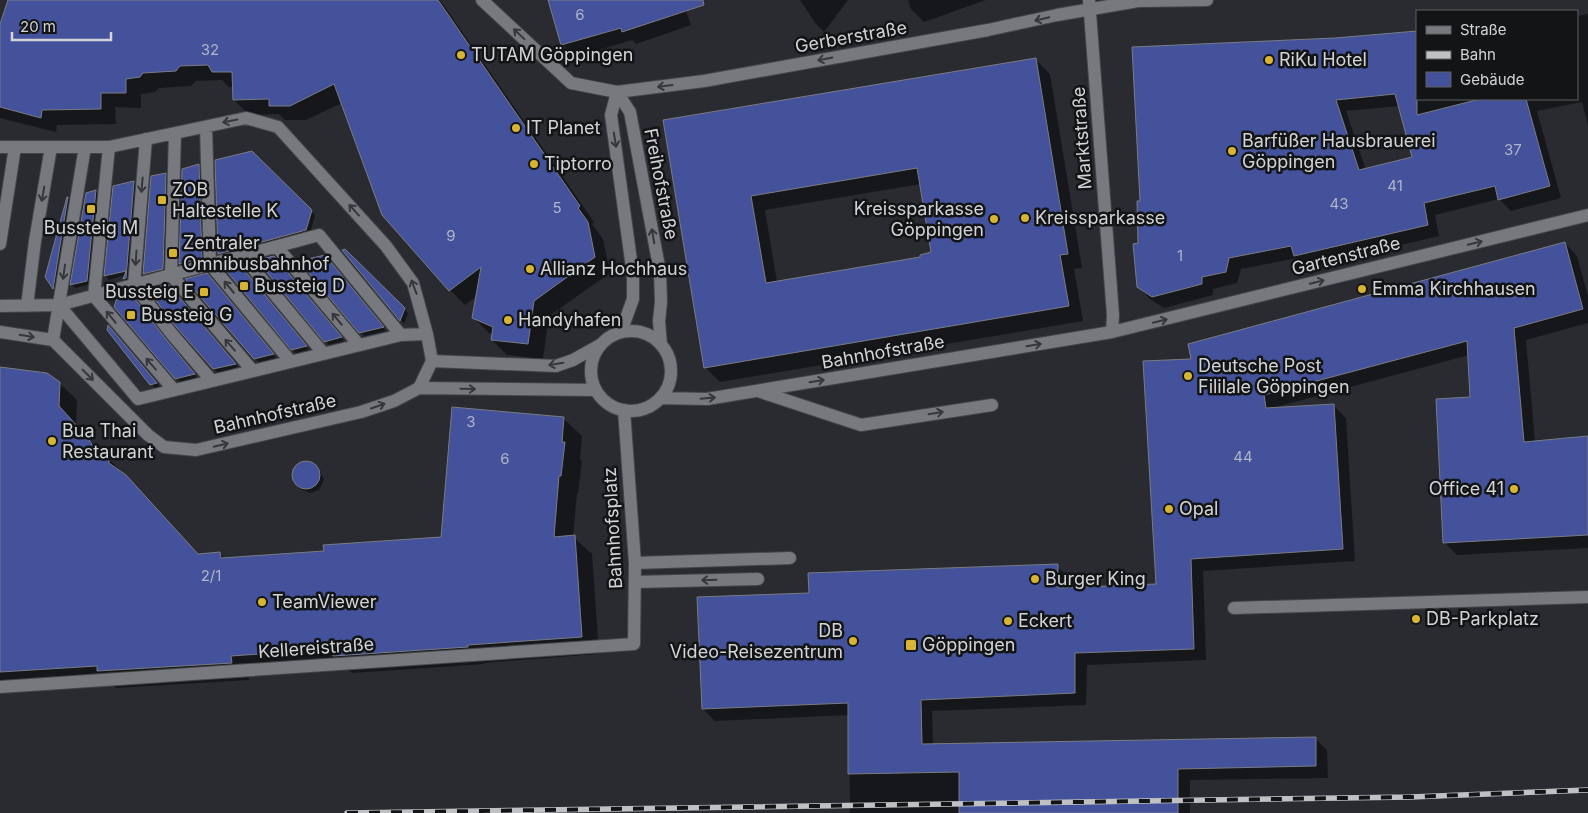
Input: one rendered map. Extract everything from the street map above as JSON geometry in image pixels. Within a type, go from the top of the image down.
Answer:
[{"type":"street","points":[[482,0],[571,83],[617,92]]},
{"type":"street","name":"Gerberstraße","points":[[617,92],[704,81],[988,30],[1089,5],[1138,1],[1207,0]]},
{"type":"street","name":"Marktstraße","points":[[1089,5],[1113,315],[1112,332]]},
{"type":"street","name":"Freihofstraße","points":[[617,92],[611,115],[633,275],[633,299],[621,332]]},
{"type":"street","name":"Freihofstraße","points":[[617,92],[630,112],[660,272],[661,302],[659,321],[662,345]]},
{"type":"street","points":[[0,147],[109,147],[246,118],[278,127],[386,246],[413,283],[428,334],[432,360],[419,388]]},
{"type":"street","points":[[206,127],[210,264],[291,362]]},
{"type":"street","points":[[175,133],[171,275],[253,371]]},
{"type":"street","points":[[146,139],[134,285],[171,334],[212,382]]},
{"type":"street","points":[[0,244],[15,147]]},
{"type":"street","points":[[27,306],[35,240],[51,147]]},
{"type":"street","points":[[0,332],[53,340],[68,239],[85,147]]},
{"type":"street","points":[[109,147],[94,296],[174,390]]},
{"type":"street","name":"Gartenstraße","points":[[1112,332],[1588,215]]},
{"type":"street","points":[[0,306],[59,305],[319,235],[401,335]]},
{"type":"street","points":[[277,246],[359,345]]},
{"type":"street","points":[[243,256],[324,354]]},
{"type":"street","points":[[59,305],[138,399],[401,335],[428,334]]},
{"type":"street","points":[[432,360],[556,366],[573,360],[621,332],[643,332],[653,337],[662,345],[668,355],[671,366],[670,378],[660,398],[649,406],[637,410],[624,410],[603,400],[596,390],[592,379],[591,367],[594,355],[600,345]]},
{"type":"street","name":"Bahnhofstraße","points":[[660,398],[707,399],[1112,332]]},
{"type":"street","name":"Bahnhofstraße","points":[[53,340],[148,435],[164,447],[196,450],[361,412],[394,401],[419,388],[596,390]]},
{"type":"street","points":[[758,391],[861,425],[992,405]]},
{"type":"street","name":"Bahnhofsplatz","points":[[624,410],[635,563],[634,644]]},
{"type":"street","points":[[635,563],[790,558]]},
{"type":"street","points":[[635,582],[758,579]]},
{"type":"street","points":[[1234,608],[1588,597]]},
{"type":"street","name":"Kellereistraße","points":[[0,686],[634,644]]},
{"type":"building","points":[[8,0],[438,0],[580,206],[578,208],[588,222],[595,257],[534,301],[528,344],[491,340],[493,327],[472,318],[481,267],[449,291],[382,215],[334,84],[290,106],[269,106],[269,99],[233,100],[232,72],[212,72],[208,65],[180,66],[176,71],[143,73],[140,77],[126,79],[126,93],[101,93],[101,109],[42,110],[41,118],[0,107],[0,24]]},
{"type":"building","points":[[548,0],[703,0],[704,5],[622,32],[621,28],[561,45]]},
{"type":"building","points":[[1416,31],[1417,115],[1476,100],[1526,100],[1550,186],[1498,200],[1495,186],[1424,203],[1428,225],[1294,256],[1291,246],[1229,258],[1226,272],[1202,277],[1202,284],[1152,297],[1137,287],[1133,244],[1138,243],[1137,201],[1140,201],[1132,47],[1335,38]],"holes":[[[1395,94],[1412,157],[1359,170],[1336,100]]]},
{"type":"building","name":"Kreissparkasse Göppingen","points":[[1036,58],[1068,254],[1060,255],[1069,306],[704,368],[663,120]],"holes":[[[917,168],[931,252],[920,255],[920,257],[766,283],[751,196]]]},
{"type":"building","points":[[252,151],[312,210],[306,230],[218,254],[215,160]]},
{"type":"building","points":[[199,164],[202,258],[179,264],[182,169]]},
{"type":"building","points":[[166,173],[163,269],[143,274],[151,176]]},
{"type":"building","points":[[134,181],[126,278],[123,279],[126,271],[104,276],[113,186]]},
{"type":"building","points":[[96,190],[87,281],[70,285],[86,193]]},
{"type":"building","points":[[68,197],[53,289],[45,277]]},
{"type":"building","points":[[1565,242],[1583,309],[1514,328],[1524,442],[1588,436],[1588,535],[1443,543],[1436,399],[1470,397],[1467,341],[1264,395],[1266,408],[1334,404],[1343,549],[1191,559],[1194,649],[1075,653],[1075,693],[921,700],[922,744],[1316,737],[1316,766],[1178,769],[1178,813],[959,813],[959,772],[848,774],[848,703],[702,709],[697,597],[809,593],[808,573],[1058,564],[1058,588],[1156,584],[1143,361],[1191,359],[1188,344]]},
{"type":"building","points":[[345,249],[405,308],[400,321],[342,250]]},
{"type":"building","points":[[325,255],[384,327],[359,333],[299,261]]},
{"type":"building","points":[[274,256],[342,337],[324,342],[257,260]]},
{"type":"building","points":[[240,265],[307,346],[291,350],[225,269]]},
{"type":"building","points":[[207,273],[274,354],[254,359],[185,279]]},
{"type":"building","points":[[168,284],[236,364],[213,369],[177,328],[148,290]]},
{"type":"building","points":[[131,294],[195,374],[175,379],[114,307],[117,298]]},
{"type":"building","points":[[108,325],[157,383],[150,385],[107,330]]},
{"type":"building","points":[[0,367],[47,373],[60,382],[59,406],[88,438],[100,457],[109,457],[109,463],[126,475],[198,554],[220,552],[221,558],[324,551],[323,545],[441,537],[452,407],[564,417],[562,442],[565,442],[561,476],[559,476],[554,537],[575,535],[582,637],[333,656],[332,649],[231,656],[232,663],[97,671],[97,666],[0,672]]},
{"type":"building","points":[[306,461],[316,465],[320,475],[316,485],[306,489],[296,485],[292,475],[296,465]]},
{"type":"railway","points":[[347,813],[1411,797],[1588,790]]},
{"type":"place","name":"TUTAM Göppingen","points":[[461,55]]},
{"type":"place","name":"RiKu Hotel","points":[[1269,60]]},
{"type":"place","name":"IT Planet","points":[[516,128]]},
{"type":"place","name":"Barfüßer Hausbrauerei Göppingen","points":[[1232,151]]},
{"type":"place","name":"Tiptorro","points":[[534,164]]},
{"type":"place","name":"ZOB Haltestelle K","points":[[162,200]]},
{"type":"place","name":"Bussteig M","points":[[91,209]]},
{"type":"place","name":"Kreissparkasse","points":[[1025,218]]},
{"type":"place","name":"Kreissparkasse Göppingen","points":[[994,219]]},
{"type":"place","name":"Zentraler Omnibusbahnhof","points":[[173,253]]},
{"type":"place","name":"Allianz Hochhaus","points":[[530,269]]},
{"type":"place","name":"Bussteig D","points":[[244,286]]},
{"type":"place","name":"Emma Kirchhausen","points":[[1362,289]]},
{"type":"place","name":"Bussteig E","points":[[204,292]]},
{"type":"place","name":"Bussteig G","points":[[131,315]]},
{"type":"place","name":"Handyhafen","points":[[508,320]]},
{"type":"place","name":"Deutsche Post Fililale Göppingen","points":[[1188,376]]},
{"type":"place","name":"Bua Thai Restaurant","points":[[52,441]]},
{"type":"place","name":"Office 41","points":[[1514,489]]},
{"type":"place","name":"Opal","points":[[1169,509]]},
{"type":"place","name":"Burger King","points":[[1035,579]]},
{"type":"place","name":"TeamViewer","points":[[262,602]]},
{"type":"place","name":"DB-Parkplatz","points":[[1416,619]]},
{"type":"place","name":"Eckert","points":[[1008,621]]},
{"type":"place","name":"DB Video-Reisezentrum","points":[[853,641]]},
{"type":"place","name":"Göppingen","points":[[911,645]]}]
